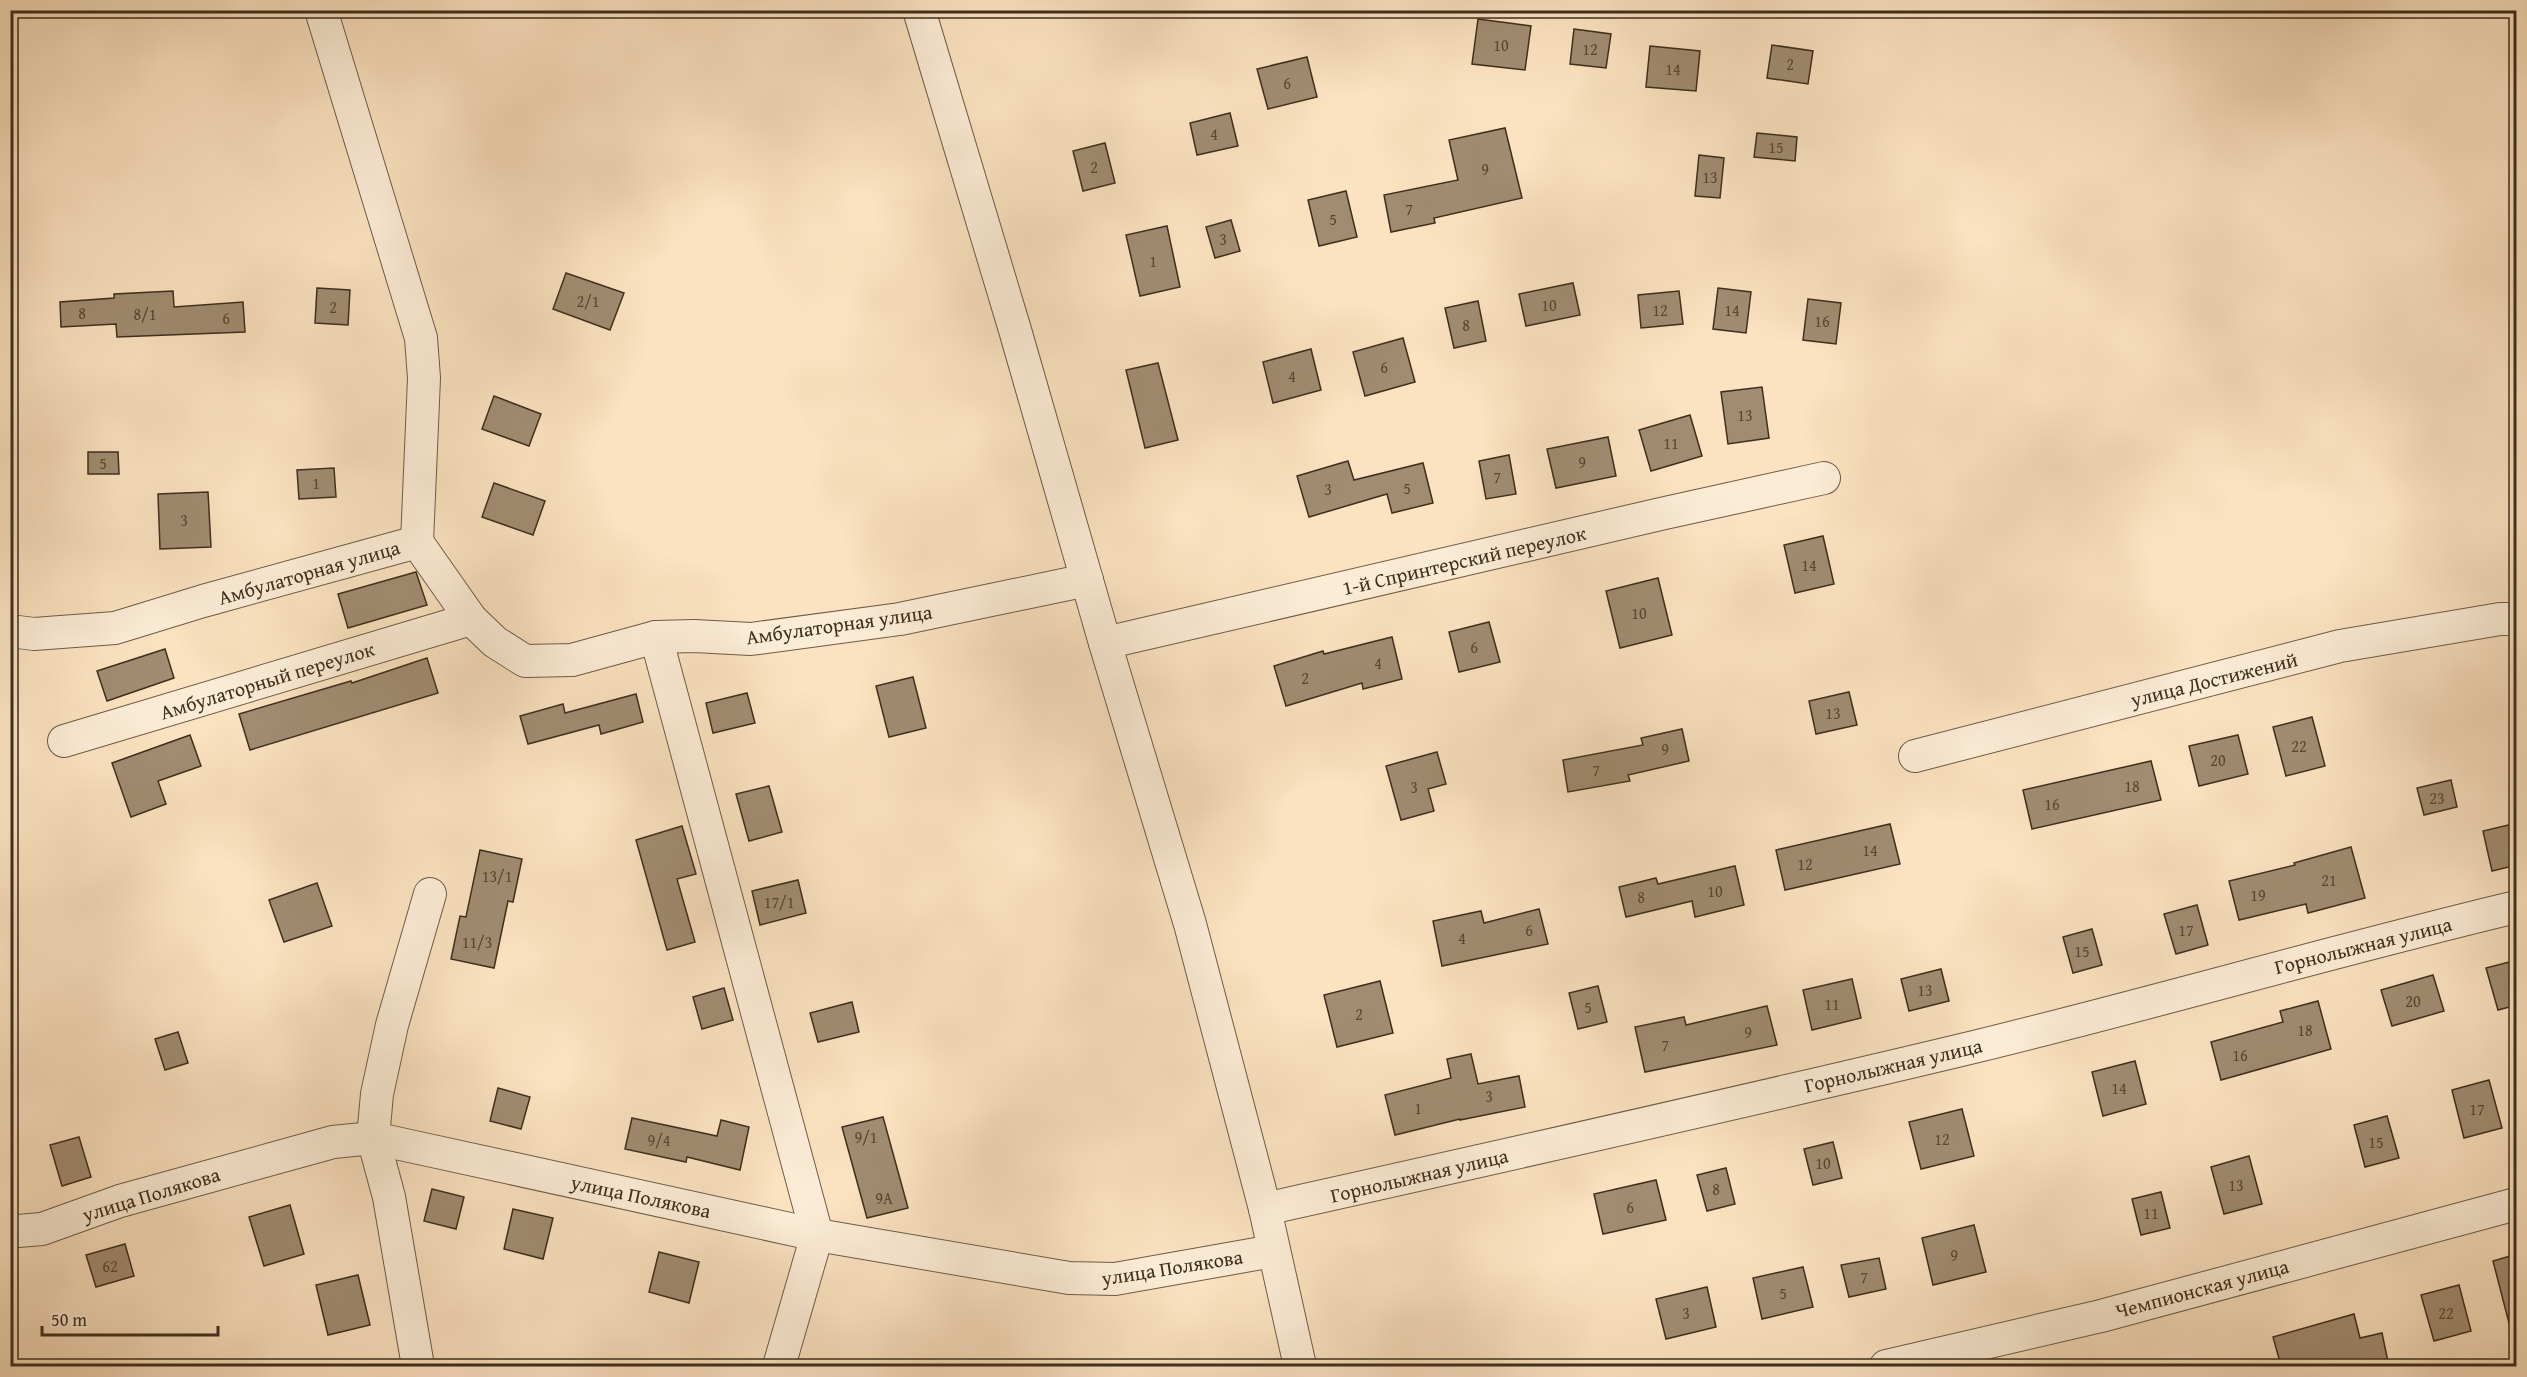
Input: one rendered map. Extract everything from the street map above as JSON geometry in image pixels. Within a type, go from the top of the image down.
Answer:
[{"type":"street","points":[[321,10],[421,338],[424,378],[417,542]]},
{"type":"street","points":[[919,10],[1190,924],[1265,1209],[1300,1366]]},
{"type":"street","name":"1-й Спринтерский переулок","points":[[1106,644],[1824,478]]},
{"type":"street","name":"Амбулаторная улица","points":[[10,631],[34,634],[115,628],[417,542],[471,619],[495,642],[525,661],[572,660],[656,637],[751,639],[900,619],[1088,579]]},
{"type":"street","name":"Амбулаторный переулок","points":[[64,741],[471,619]]},
{"type":"street","name":"улица Достижений","points":[[1915,756],[2340,646],[2500,619],[2517,619]]},
{"type":"street","points":[[656,637],[817,1235],[779,1366]]},
{"type":"street","points":[[418,1366],[389,1197],[373,1138],[376,1094],[392,1025],[430,894]]},
{"type":"street","name":"Горнолыжная улица","points":[[1265,1209],[1605,1133],[1981,1045],[2391,937],[2517,907]]},
{"type":"street","name":"улица Полякова","points":[[18,1232],[42,1229],[120,1201],[333,1142],[373,1138],[817,1235],[1069,1278],[1115,1279],[1273,1251]]},
{"type":"street","name":"Чемпионская улица","points":[[1886,1366],[2101,1316],[2517,1204]]},
{"type":"building","points":[[1478,19],[1531,26],[1525,70],[1472,64]]},
{"type":"building","points":[[1574,29],[1611,34],[1606,68],[1570,64]]},
{"type":"building","points":[[1772,45],[1813,51],[1808,84],[1767,78]]},
{"type":"building","points":[[1650,46],[1700,51],[1696,91],[1646,87]]},
{"type":"building","points":[[1307,57],[1317,97],[1268,109],[1257,69]]},
{"type":"building","points":[[1230,113],[1238,146],[1197,155],[1190,123]]},
{"type":"building","points":[[1505,128],[1522,198],[1434,218],[1435,223],[1391,232],[1384,195],[1458,180],[1449,140]]},
{"type":"building","points":[[1757,133],[1797,137],[1795,161],[1754,157]]},
{"type":"building","points":[[1105,143],[1115,183],[1083,191],[1073,151]]},
{"type":"building","points":[[1699,155],[1724,158],[1720,198],[1695,196]]},
{"type":"building","points":[[1346,191],[1357,237],[1319,246],[1308,200]]},
{"type":"building","points":[[1231,220],[1240,251],[1215,258],[1206,227]]},
{"type":"building","points":[[1167,226],[1180,287],[1140,296],[1126,235]]},
{"type":"building","points":[[566,273],[624,293],[610,330],[553,309]]},
{"type":"building","points":[[1573,283],[1580,315],[1526,326],[1519,294]]},
{"type":"building","points":[[317,288],[350,290],[348,325],[315,323]]},
{"type":"building","points":[[1718,288],[1751,292],[1746,333],[1713,329]]},
{"type":"building","points":[[173,291],[174,307],[243,302],[245,332],[117,337],[116,324],[61,327],[60,302],[114,298],[114,294]]},
{"type":"building","points":[[1679,291],[1683,324],[1641,328],[1638,295]]},
{"type":"building","points":[[1808,299],[1841,303],[1836,344],[1803,340]]},
{"type":"building","points":[[1478,301],[1486,341],[1454,348],[1445,308]]},
{"type":"building","points":[[1403,338],[1415,382],[1365,396],[1353,352]]},
{"type":"building","points":[[1311,349],[1321,390],[1273,403],[1263,362]]},
{"type":"building","points":[[1158,363],[1178,440],[1145,448],[1126,370]]},
{"type":"building","points":[[1762,387],[1769,438],[1728,444],[1721,392]]},
{"type":"building","points":[[494,396],[541,414],[529,446],[482,429]]},
{"type":"building","points":[[1690,415],[1702,456],[1651,471],[1639,430]]},
{"type":"building","points":[[1608,437],[1616,476],[1556,488],[1547,449]]},
{"type":"building","points":[[88,452],[118,452],[119,474],[88,474]]},
{"type":"building","points":[[1509,455],[1516,494],[1486,499],[1479,461]]},
{"type":"building","points":[[1348,461],[1354,480],[1423,463],[1433,503],[1392,513],[1387,494],[1309,517],[1297,476]]},
{"type":"building","points":[[334,468],[336,497],[299,499],[297,470]]},
{"type":"building","points":[[494,483],[545,501],[533,535],[482,517]]},
{"type":"building","points":[[208,492],[211,547],[160,549],[158,494]]},
{"type":"building","points":[[1823,536],[1834,584],[1795,593],[1784,545]]},
{"type":"building","points":[[416,572],[427,605],[348,628],[338,594]]},
{"type":"building","points":[[1658,578],[1672,635],[1620,648],[1606,591]]},
{"type":"building","points":[[1489,622],[1500,662],[1459,672],[1449,632]]},
{"type":"building","points":[[1392,637],[1402,679],[1363,689],[1362,683],[1286,706],[1274,666],[1323,651],[1324,654]]},
{"type":"building","points":[[165,649],[174,678],[107,701],[97,671]]},
{"type":"building","points":[[427,658],[438,693],[250,750],[239,714],[351,681],[352,683]]},
{"type":"building","points":[[913,677],[926,728],[889,737],[876,686]]},
{"type":"building","points":[[1849,692],[1857,725],[1816,734],[1809,701]]},
{"type":"building","points":[[747,693],[755,723],[713,733],[706,703]]},
{"type":"building","points":[[636,694],[643,722],[601,734],[599,725],[528,744],[520,716],[563,704],[565,713]]},
{"type":"building","points":[[2312,717],[2325,766],[2286,776],[2273,727]]},
{"type":"building","points":[[1682,729],[1689,761],[1628,775],[1630,781],[1568,792],[1563,760],[1643,745],[1641,738]]},
{"type":"building","points":[[190,735],[201,766],[158,781],[166,804],[131,817],[112,763]]},
{"type":"building","points":[[2238,735],[2248,774],[2199,786],[2189,746]]},
{"type":"building","points":[[1437,752],[1446,784],[1428,789],[1434,811],[1401,820],[1386,766]]},
{"type":"building","points":[[2151,761],[2161,800],[2032,829],[2023,790]]},
{"type":"building","points":[[2451,780],[2457,807],[2424,815],[2417,788]]},
{"type":"building","points":[[769,786],[782,832],[749,841],[736,794]]},
{"type":"building","points":[[2517,823],[2517,865],[2492,871],[2483,831]]},
{"type":"building","points":[[1890,824],[1900,864],[1785,890],[1776,850]]},
{"type":"building","points":[[682,826],[696,874],[677,879],[695,942],[667,950],[636,840]]},
{"type":"building","points":[[2351,847],[2365,898],[2308,913],[2306,904],[2239,920],[2229,881],[2295,865],[2294,863]]},
{"type":"building","points":[[480,850],[522,859],[513,902],[508,901],[494,968],[451,959],[460,916],[466,917]]},
{"type":"building","points":[[1735,866],[1744,905],[1695,917],[1692,901],[1626,917],[1619,887],[1656,878],[1658,884]]},
{"type":"building","points":[[798,880],[806,913],[760,925],[752,891]]},
{"type":"building","points":[[317,883],[332,926],[284,942],[269,900]]},
{"type":"building","points":[[2197,905],[2208,945],[2176,954],[2164,914]]},
{"type":"building","points":[[1539,909],[1548,944],[1442,966],[1433,921],[1481,911],[1484,923]]},
{"type":"building","points":[[2092,929],[2102,965],[2073,973],[2063,937]]},
{"type":"building","points":[[2517,960],[2517,1005],[2498,1010],[2486,968]]},
{"type":"building","points":[[1941,969],[1949,1001],[1909,1011],[1901,979]]},
{"type":"building","points":[[2433,975],[2444,1011],[2392,1026],[2381,990]]},
{"type":"building","points":[[1852,979],[1861,1018],[1812,1030],[1803,990]]},
{"type":"building","points":[[1380,981],[1393,1033],[1337,1047],[1324,995]]},
{"type":"building","points":[[1598,986],[1607,1022],[1578,1029],[1569,993]]},
{"type":"building","points":[[724,988],[733,1020],[702,1029],[693,997]]},
{"type":"building","points":[[2318,1001],[2331,1049],[2221,1080],[2211,1042],[2283,1022],[2280,1011]]},
{"type":"building","points":[[852,1002],[859,1032],[818,1042],[810,1013]]},
{"type":"building","points":[[1767,1006],[1777,1045],[1645,1072],[1635,1027],[1684,1017],[1686,1025]]},
{"type":"building","points":[[178,1032],[188,1063],[165,1070],[155,1039]]},
{"type":"building","points":[[1471,1054],[1478,1084],[1519,1076],[1525,1107],[1460,1119],[1395,1135],[1385,1095],[1451,1078],[1447,1059]]},
{"type":"building","points":[[2135,1061],[2146,1104],[2103,1116],[2092,1072]]},
{"type":"building","points":[[2489,1080],[2502,1128],[2464,1138],[2452,1090]]},
{"type":"building","points":[[498,1088],[530,1097],[521,1129],[490,1121]]},
{"type":"building","points":[[1962,1109],[1974,1156],[1921,1169],[1909,1122]]},
{"type":"building","points":[[2387,1116],[2399,1158],[2365,1167],[2354,1125]]},
{"type":"building","points":[[883,1117],[908,1208],[867,1218],[842,1127]]},
{"type":"building","points":[[632,1118],[717,1136],[721,1120],[749,1127],[740,1170],[687,1157],[686,1162],[625,1149]]},
{"type":"building","points":[[79,1137],[91,1177],[62,1186],[50,1145]]},
{"type":"building","points":[[1833,1142],[1842,1178],[1813,1185],[1804,1149]]},
{"type":"building","points":[[2249,1156],[2262,1204],[2224,1214],[2211,1167]]},
{"type":"building","points":[[1726,1168],[1735,1204],[1707,1211],[1697,1175]]},
{"type":"building","points":[[1656,1180],[1666,1220],[1603,1234],[1594,1194]]},
{"type":"building","points":[[432,1189],[464,1197],[456,1229],[424,1221]]},
{"type":"building","points":[[2161,1192],[2170,1228],[2141,1235],[2132,1199]]},
{"type":"building","points":[[290,1205],[304,1254],[264,1266],[249,1217]]},
{"type":"building","points":[[513,1209],[553,1218],[543,1259],[504,1249]]},
{"type":"building","points":[[1974,1225],[1986,1272],[1933,1285],[1922,1238]]},
{"type":"building","points":[[125,1244],[134,1276],[96,1287],[86,1255]]},
{"type":"building","points":[[659,1252],[699,1262],[689,1303],[649,1292]]},
{"type":"building","points":[[2517,1254],[2517,1326],[2510,1327],[2493,1261]]},
{"type":"building","points":[[1879,1258],[1886,1289],[1849,1297],[1841,1265]]},
{"type":"building","points":[[1803,1267],[1813,1307],[1762,1319],[1753,1278]]},
{"type":"building","points":[[358,1275],[370,1325],[328,1335],[316,1285]]},
{"type":"building","points":[[2459,1285],[2471,1331],[2434,1341],[2421,1295]]},
{"type":"building","points":[[1707,1287],[1716,1327],[1666,1339],[1656,1299]]},
{"type":"building","points":[[2354,1314],[2360,1338],[2382,1333],[2388,1362],[2370,1366],[2281,1366],[2273,1337]]}]
